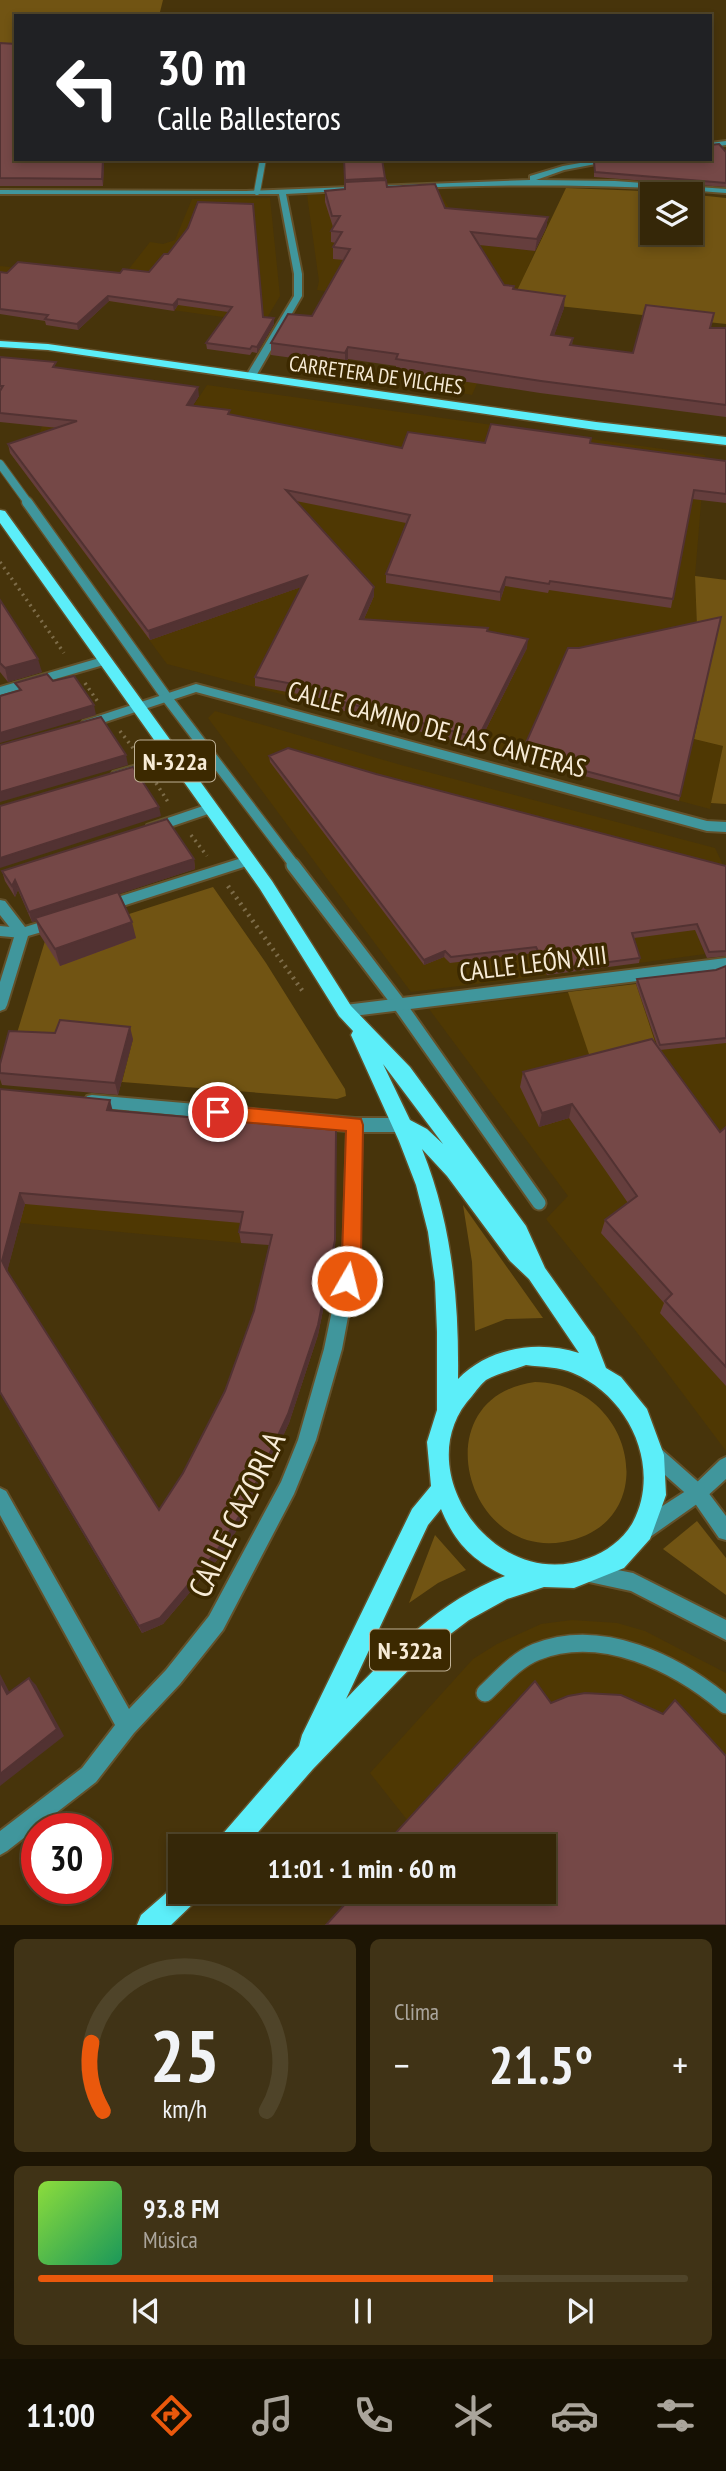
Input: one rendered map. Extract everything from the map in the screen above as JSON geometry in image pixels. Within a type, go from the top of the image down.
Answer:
[{"type":"main road","name":"CARRETERA DE VILCHES","points":[[0,338],[22,344],[596,426],[726,441]]},
{"type":"main road","name":"CARRETERA DE VILCHES","points":[[0,344],[22,344]]},
{"type":"main road","name":"N-322a","points":[[0,514],[248,861],[350,1017],[401,1125],[431,1204],[443,1264],[447,1310],[447,1409]]},
{"type":"main road","name":"N-322a","points":[[350,1017],[403,1073],[519,1232],[537,1273],[586,1343],[597,1372]]},
{"type":"main road","points":[[401,1125],[418,1131],[435,1146],[515,1255],[537,1273]]},
{"type":"main road","name":"N-322a","points":[[555,1356],[584,1364],[597,1372],[613,1383],[640,1415],[654,1454],[654,1495],[639,1533],[621,1553],[585,1573],[564,1577],[543,1576],[513,1569],[485,1554],[454,1518],[441,1491],[436,1454],[439,1430],[447,1409],[474,1376],[512,1357],[555,1356]]},
{"type":"main road","name":"N-322a","points":[[304,1760],[391,1583],[420,1517],[441,1491]]},
{"type":"main road","name":"N-322a","points":[[239,1834],[304,1760],[415,1645],[461,1612],[502,1589],[543,1576]]},
{"type":"main road","points":[[151,1925],[174,1904]]},
{"type":"street","points":[[529,181],[544,172],[607,161]]},
{"type":"street","points":[[0,192],[257,192],[414,183],[529,181],[652,185],[726,191]]},
{"type":"street","points":[[251,376],[298,296],[298,274],[282,191]]},
{"type":"street","points":[[1,690],[103,661]]},
{"type":"street","name":"CALLE CAMINO DE LAS CANTERAS","points":[[73,729],[197,688],[708,827],[726,827]]},
{"type":"street","points":[[106,778],[173,758]]},
{"type":"street","points":[[140,831],[209,809]]},
{"type":"street","points":[[0,931],[22,933],[248,861]]},
{"type":"street","points":[[0,905],[22,933]]},
{"type":"street","points":[[0,1005],[22,933]]},
{"type":"street","name":"CALLE LEÓN XIII","points":[[350,1017],[400,1004],[726,964]]},
{"type":"street","points":[[82,1100],[355,1125],[401,1125]]},
{"type":"street","name":"CALLE CAZORLA","points":[[0,1844],[89,1776],[127,1726],[173,1677],[216,1623],[288,1488],[307,1440],[333,1349],[351,1258],[355,1125]]},
{"type":"street","points":[[654,1454],[698,1493],[726,1531]]},
{"type":"street","points":[[639,1533],[698,1493],[726,1466]]},
{"type":"street","points":[[3,1508],[127,1726]]},
{"type":"street","points":[[585,1573],[633,1582],[726,1630]]},
{"type":"lane","points":[[257,192],[263,161]]},
{"type":"lane","points":[[0,464],[167,698],[400,1004],[539,1203]]},
{"type":"lane","points":[[485,1693],[533,1653],[568,1643],[612,1648],[661,1663],[696,1682],[726,1705]]},
{"type":"shaded area","points":[[0,0],[163,0],[160,14],[14,14],[14,51],[0,50]]},
{"type":"shaded area","points":[[437,188],[471,244],[535,251],[472,395],[391,379],[420,322],[391,300],[317,290],[319,281],[307,195]]},
{"type":"shaded area","points":[[566,188],[640,191],[640,245],[703,245],[703,195],[726,198],[726,324],[512,301]]},
{"type":"shaded area","points":[[270,198],[280,296],[264,323],[109,301],[105,305],[0,307],[0,266],[121,279],[150,242],[163,244],[175,240],[192,199]]},
{"type":"shaded area","points":[[207,385],[705,455],[695,576],[697,627],[719,622],[694,739],[723,746],[710,809],[413,729],[332,701],[326,706],[167,664],[10,453],[34,446],[45,419],[172,438]]},
{"type":"shaded area","points":[[695,576],[726,580],[726,804],[711,803],[723,746],[694,739],[719,623],[697,627]]},
{"type":"shaded area","points":[[215,711],[401,765],[715,848],[726,871],[676,883],[705,954],[639,963],[520,926],[547,975],[411,992],[208,718]]},
{"type":"shaded area","points":[[213,887],[266,963],[345,1089],[346,1096],[337,1099],[122,1082],[133,1039],[14,1043],[45,941]]},
{"type":"shaded area","points":[[726,974],[726,1451],[635,1330],[546,1219],[568,1196],[429,1009]]},
{"type":"shaded area","points":[[636,984],[658,1051],[593,1066],[568,992]]},
{"type":"shaded area","points":[[0,1113],[258,1134],[241,1243],[0,1221]]},
{"type":"shaded area","points":[[463,1205],[543,1318],[506,1319],[475,1331],[472,1262]]},
{"type":"shaded area","points":[[535,1382],[570,1389],[597,1405],[615,1429],[625,1456],[625,1484],[616,1510],[595,1530],[563,1542],[529,1541],[501,1526],[481,1503],[470,1474],[468,1444],[478,1416],[500,1394]]},
{"type":"shaded area","points":[[697,1521],[726,1558],[726,1595],[663,1549]]},
{"type":"shaded area","points":[[435,1535],[466,1570],[438,1583],[409,1603]]},
{"type":"shaded area","points":[[572,1620],[617,1623],[645,1631],[726,1673],[726,1925],[556,1894],[556,1834],[479,1834],[408,1821],[370,1773],[473,1659],[497,1644],[541,1624]]},
{"type":"building","points":[[0,43],[14,44],[14,161],[103,161],[102,179],[0,178]]},
{"type":"building","points":[[719,144],[726,152],[726,183],[595,172],[594,162],[601,161],[712,161],[712,145]]},
{"type":"building","points":[[344,161],[382,161],[385,178],[345,180]]},
{"type":"building","points":[[386,180],[387,187],[435,184],[445,208],[548,217],[537,239],[471,232],[504,285],[514,286],[513,289],[565,296],[551,335],[573,338],[570,345],[633,353],[646,305],[714,313],[710,328],[726,328],[726,405],[396,359],[398,354],[348,347],[345,353],[271,343],[288,314],[312,316],[350,249],[333,247],[342,232],[331,231],[340,216],[332,216],[325,191],[345,189],[345,182]]},
{"type":"building","points":[[198,202],[253,204],[263,317],[274,318],[257,347],[252,346],[250,349],[206,343],[232,307],[178,299],[173,305],[108,296],[77,324],[45,319],[48,315],[0,309],[0,272],[7,273],[18,262],[120,273],[123,269],[149,272],[164,254],[168,254],[188,228]]},
{"type":"building","points":[[0,357],[56,362],[53,367],[198,387],[187,405],[230,410],[228,414],[402,448],[408,432],[485,443],[491,424],[591,438],[590,443],[726,461],[726,494],[694,490],[673,599],[506,577],[500,592],[386,574],[410,515],[286,490],[374,587],[360,619],[488,628],[487,631],[528,639],[478,738],[325,697],[332,691],[255,677],[307,576],[148,631],[8,444],[77,421],[0,413],[0,391],[3,386],[0,386]]},
{"type":"building","points":[[0,600],[38,659],[5,668],[0,663]]},
{"type":"building","points":[[721,617],[680,796],[521,754],[568,648],[579,648]]},
{"type":"building","points":[[47,674],[53,681],[74,676],[94,705],[0,733],[0,696],[21,690],[15,683]]},
{"type":"building","points":[[101,717],[126,755],[0,792],[0,745]]},
{"type":"building","points":[[288,748],[376,774],[726,866],[726,951],[709,952],[697,924],[632,933],[640,958],[548,970],[536,947],[451,957],[445,951],[424,960],[269,756]]},
{"type":"building","points":[[133,767],[159,807],[0,858],[0,806]]},
{"type":"building","points":[[167,819],[194,859],[29,912],[15,880],[12,886],[2,871]]},
{"type":"building","points":[[118,892],[132,922],[55,949],[35,918]]},
{"type":"building","points":[[726,966],[726,1038],[660,1045],[637,979],[716,970]]},
{"type":"building","points":[[60,1020],[130,1027],[115,1083],[0,1073],[9,1031],[55,1033]]},
{"type":"building","points":[[652,1039],[720,1132],[726,1127],[726,1367],[665,1301],[672,1294],[605,1220],[637,1196],[572,1104],[542,1113],[523,1072]]},
{"type":"building","points":[[0,1089],[110,1100],[107,1110],[336,1130],[335,1240],[318,1325],[288,1414],[244,1509],[216,1552],[160,1618],[139,1626],[0,1392]],"holes":[[[20,1193],[243,1212],[239,1232],[272,1235],[254,1311],[225,1391],[183,1473],[159,1510],[2,1261]]]},
{"type":"building","points":[[29,1678],[57,1729],[0,1774],[0,1681],[7,1694]]},
{"type":"building","points":[[535,1681],[551,1703],[585,1693],[621,1695],[663,1714],[675,1700],[726,1756],[726,1925],[326,1925],[345,1904],[556,1904],[556,1834],[395,1834]]},
{"type":"route","points":[[218,1112],[355,1125],[351,1258],[347,1281]]}]
